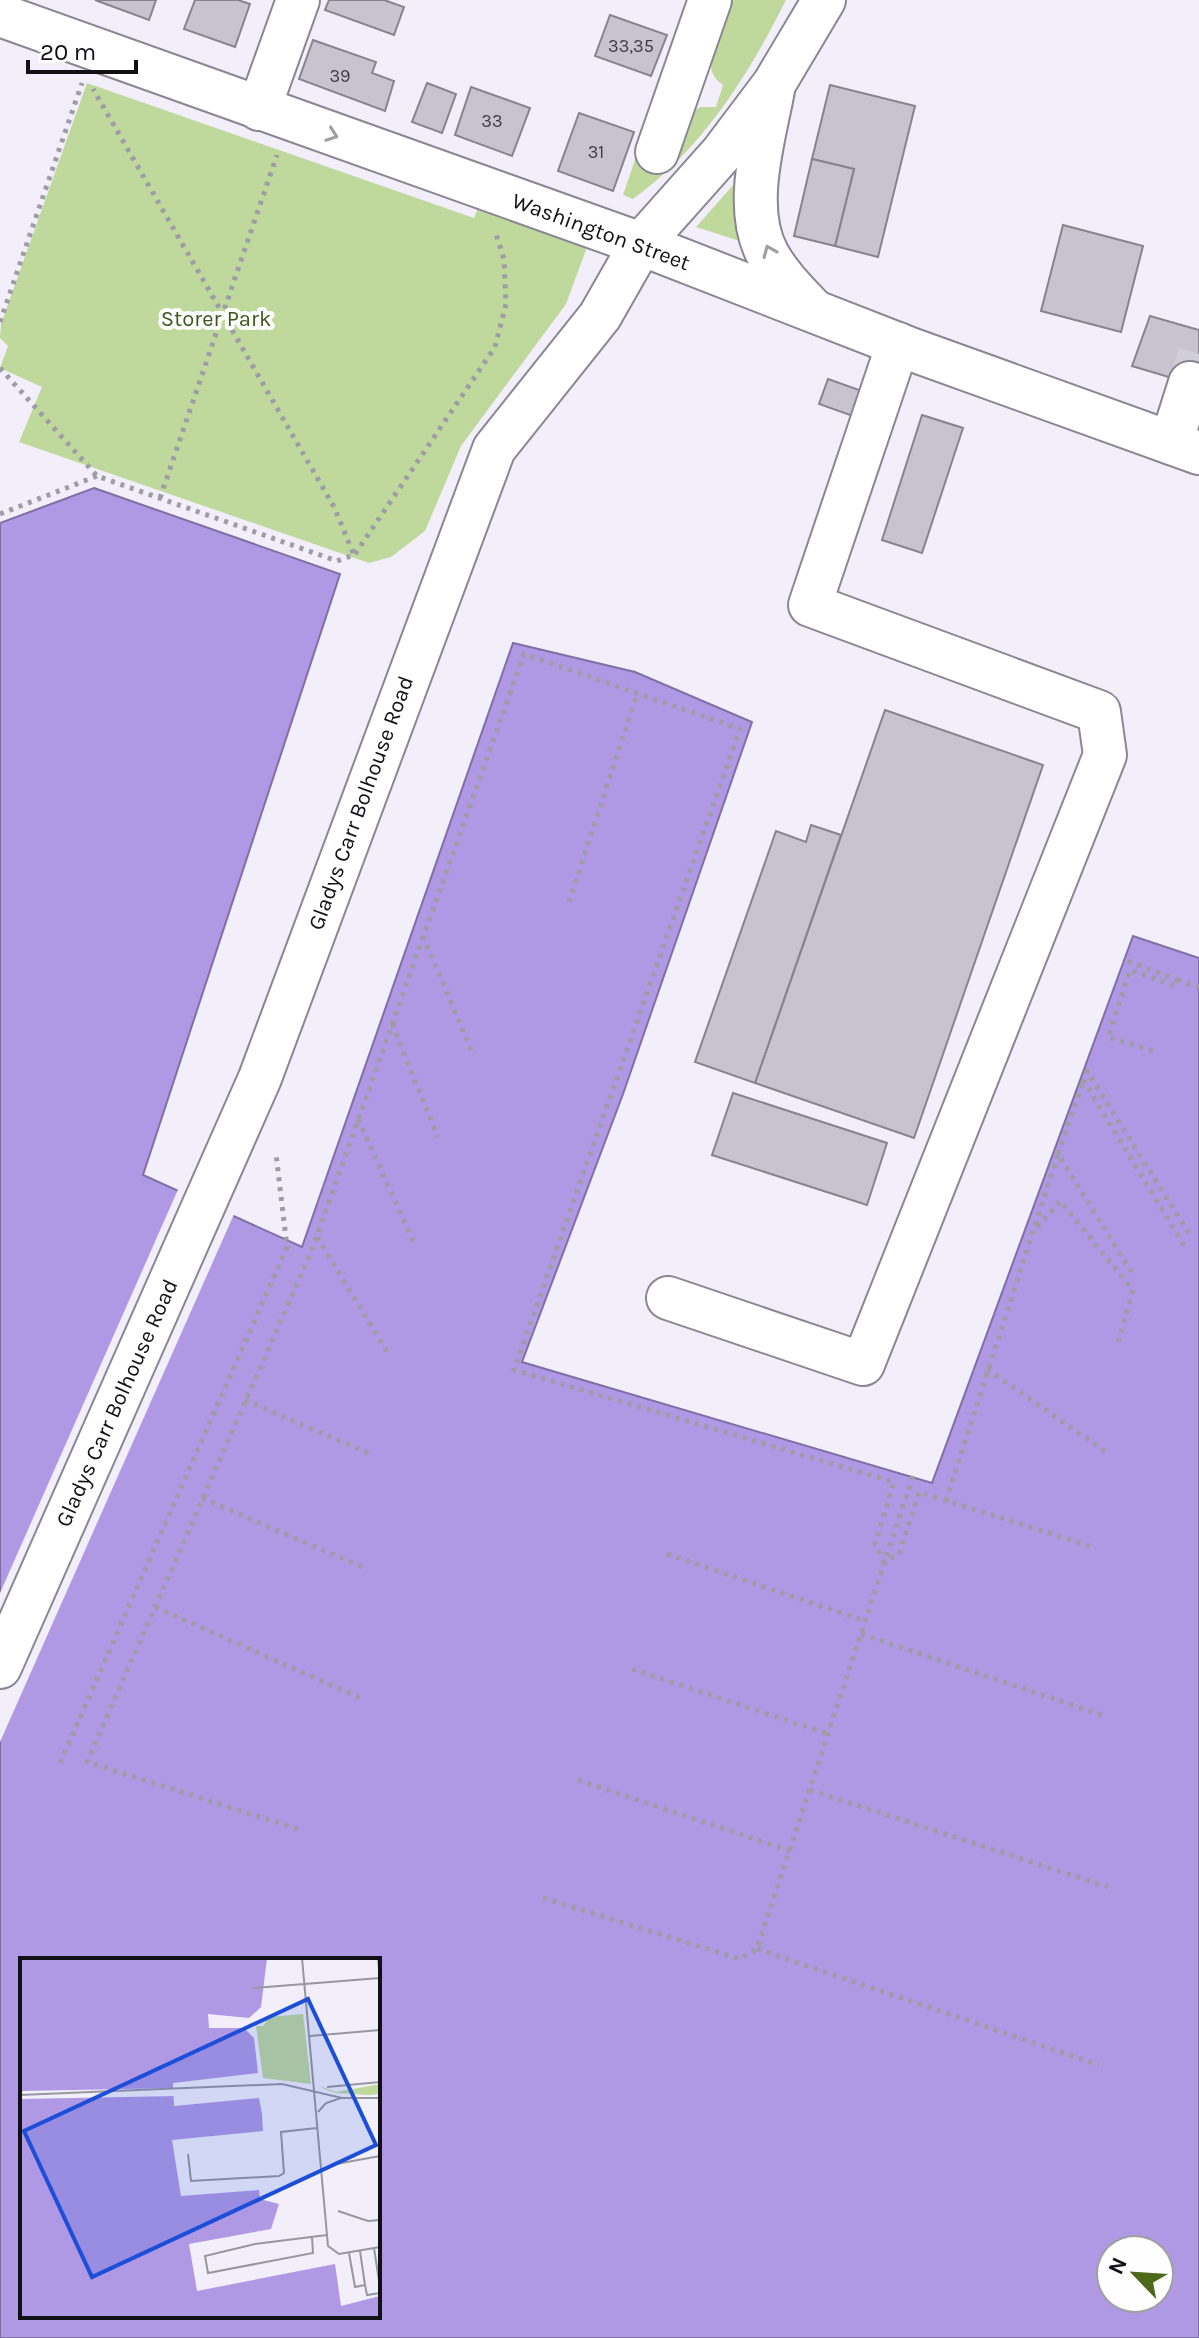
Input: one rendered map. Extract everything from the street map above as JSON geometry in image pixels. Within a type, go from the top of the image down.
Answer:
[{"type":"street","points":[[270,125],[298,0]]},
{"type":"street","points":[[657,152],[710,0]]},
{"type":"street","name":"Gladys Carr Bolhouse Road","points":[[0,1667],[260,1078],[494,449],[600,316],[641,244],[722,153],[774,84],[824,0]]},
{"type":"street","name":"Washington Street","points":[[0,15],[270,125],[641,244],[898,344],[1185,448]]},
{"type":"street","points":[[774,84],[758,175],[757,210],[767,253],[815,312]]},
{"type":"street","points":[[668,1298],[863,1364],[1105,755],[1099,712],[810,605],[898,344]]},
{"type":"street","points":[[1185,448],[1190,383]]},
{"type":"path","points":[[0,322],[84,74],[334,507],[354,555]]},
{"type":"path","points":[[160,498],[221,314],[270,125]]},
{"type":"path","points":[[0,368],[97,476],[337,561],[354,555],[495,347],[506,304],[504,259],[494,229]]},
{"type":"path","points":[[0,514],[97,476]]},
{"type":"path","points":[[298,1829],[87,1762],[316,1236],[524,654],[740,729],[514,1370],[894,1482],[875,1544],[884,1562]]},
{"type":"path","points":[[569,902],[637,694]]},
{"type":"path","points":[[423,936],[472,1052]]},
{"type":"path","points":[[1128,961],[1199,987]]},
{"type":"path","points":[[1157,1052],[1108,1037],[1130,970],[1175,986],[1177,980]]},
{"type":"path","points":[[392,1024],[438,1137]]},
{"type":"path","points":[[946,1501],[1087,1071],[1190,1235]]},
{"type":"path","points":[[1084,1082],[1184,1245]]},
{"type":"path","points":[[358,1119],[415,1245]]},
{"type":"path","points":[[60,1763],[287,1247],[276,1154]]},
{"type":"path","points":[[1058,1154],[1134,1276]]},
{"type":"path","points":[[1033,1230],[1060,1201],[1133,1290],[1117,1346]]},
{"type":"path","points":[[316,1236],[389,1355]]},
{"type":"path","points":[[987,1369],[1106,1452]]},
{"type":"path","points":[[245,1400],[370,1454]]},
{"type":"path","points":[[543,1898],[740,1959],[757,1949],[913,1476]]},
{"type":"path","points":[[884,1562],[899,1554],[919,1492],[1096,1548]]},
{"type":"path","points":[[202,1498],[362,1567]]},
{"type":"path","points":[[667,1554],[865,1621]]},
{"type":"path","points":[[155,1607],[360,1698]]},
{"type":"path","points":[[861,1634],[1102,1715]]},
{"type":"path","points":[[632,1669],[828,1734]]},
{"type":"path","points":[[578,1780],[790,1851]]},
{"type":"path","points":[[810,1790],[1108,1887]]},
{"type":"path","points":[[757,1949],[1099,2065]]},
{"type":"green space","points":[[729,0],[786,0],[756,56],[702,134],[658,179],[633,199],[623,195],[639,148],[700,107],[716,107],[723,85],[715,77],[710,57]]},
{"type":"green space","name":"Storer Park","points":[[87,83],[474,218],[478,208],[583,244],[586,250],[566,304],[461,446],[425,531],[391,557],[369,563],[19,442],[42,387],[0,368],[8,346],[0,338],[1,324]]},
{"type":"green space","points":[[741,182],[743,242],[696,227],[735,183]]},
{"type":"shaded area","points":[[94,488],[340,574],[143,1175],[302,1247],[513,643],[635,672],[752,722],[623,1094],[522,1362],[932,1483],[1133,936],[1199,958],[1199,2338],[0,2338],[0,523]]},
{"type":"pier","points":[[180,1185],[235,1212],[0,1742],[0,1593]]},
{"type":"building","points":[[95,0],[156,0],[149,20]]},
{"type":"building","points":[[195,0],[238,0],[250,4],[235,47],[184,29]]},
{"type":"building","points":[[329,0],[384,0],[404,7],[394,35],[325,10]]},
{"type":"building","points":[[610,15],[667,35],[651,76],[595,56]]},
{"type":"building","points":[[313,40],[376,62],[372,73],[394,81],[385,111],[299,79]]},
{"type":"building","points":[[427,83],[456,94],[442,133],[412,122]]},
{"type":"building","points":[[830,85],[915,106],[878,257],[835,246],[854,169],[812,159]]},
{"type":"building","points":[[471,87],[530,108],[512,156],[455,135]]},
{"type":"building","points":[[579,113],[634,132],[613,191],[558,171]]},
{"type":"building","points":[[812,159],[854,169],[835,246],[794,236]]},
{"type":"building","points":[[1063,225],[1143,246],[1121,332],[1041,311]]},
{"type":"building","points":[[1150,316],[1199,330],[1199,386],[1132,366]]},
{"type":"building","points":[[828,379],[862,391],[853,416],[819,404]]},
{"type":"building","points":[[922,415],[963,428],[922,553],[882,540]]},
{"type":"building","points":[[885,710],[1043,765],[914,1138],[755,1083]]},
{"type":"building","points":[[811,825],[841,835],[755,1083],[695,1062],[776,831],[806,842]]},
{"type":"building","points":[[733,1093],[887,1143],[867,1205],[712,1155]]},
{"type":"tunnel","points":[[1190,383],[1199,354]]}]
